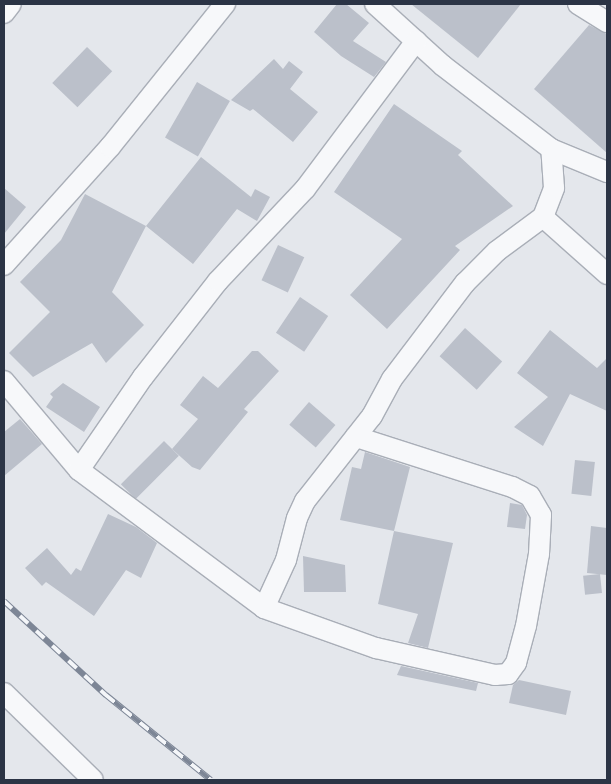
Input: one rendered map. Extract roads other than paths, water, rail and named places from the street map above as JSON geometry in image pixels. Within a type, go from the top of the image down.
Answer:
[{"type":"street","points":[[4,13],[11,4]]},
{"type":"street","points":[[4,265],[110,147],[225,4]]},
{"type":"street","points":[[375,4],[416,41],[552,150],[607,172]]},
{"type":"street","points":[[578,4],[607,22]]},
{"type":"street","points":[[79,470],[143,377],[212,288],[305,189],[416,41]]},
{"type":"street","points":[[264,608],[286,560],[297,518],[305,501],[336,457],[356,437],[392,379],[465,283],[497,251],[543,217],[554,188],[552,150]]},
{"type":"street","points":[[543,217],[607,274]]},
{"type":"street","points":[[4,381],[79,470],[264,608],[376,648],[495,675],[508,674],[516,663],[526,626],[539,554],[540,514],[530,496],[512,487],[356,437]]},
{"type":"street","points":[[4,693],[94,780]]},
{"type":"railway","points":[[4,601],[106,695],[211,780]]}]
